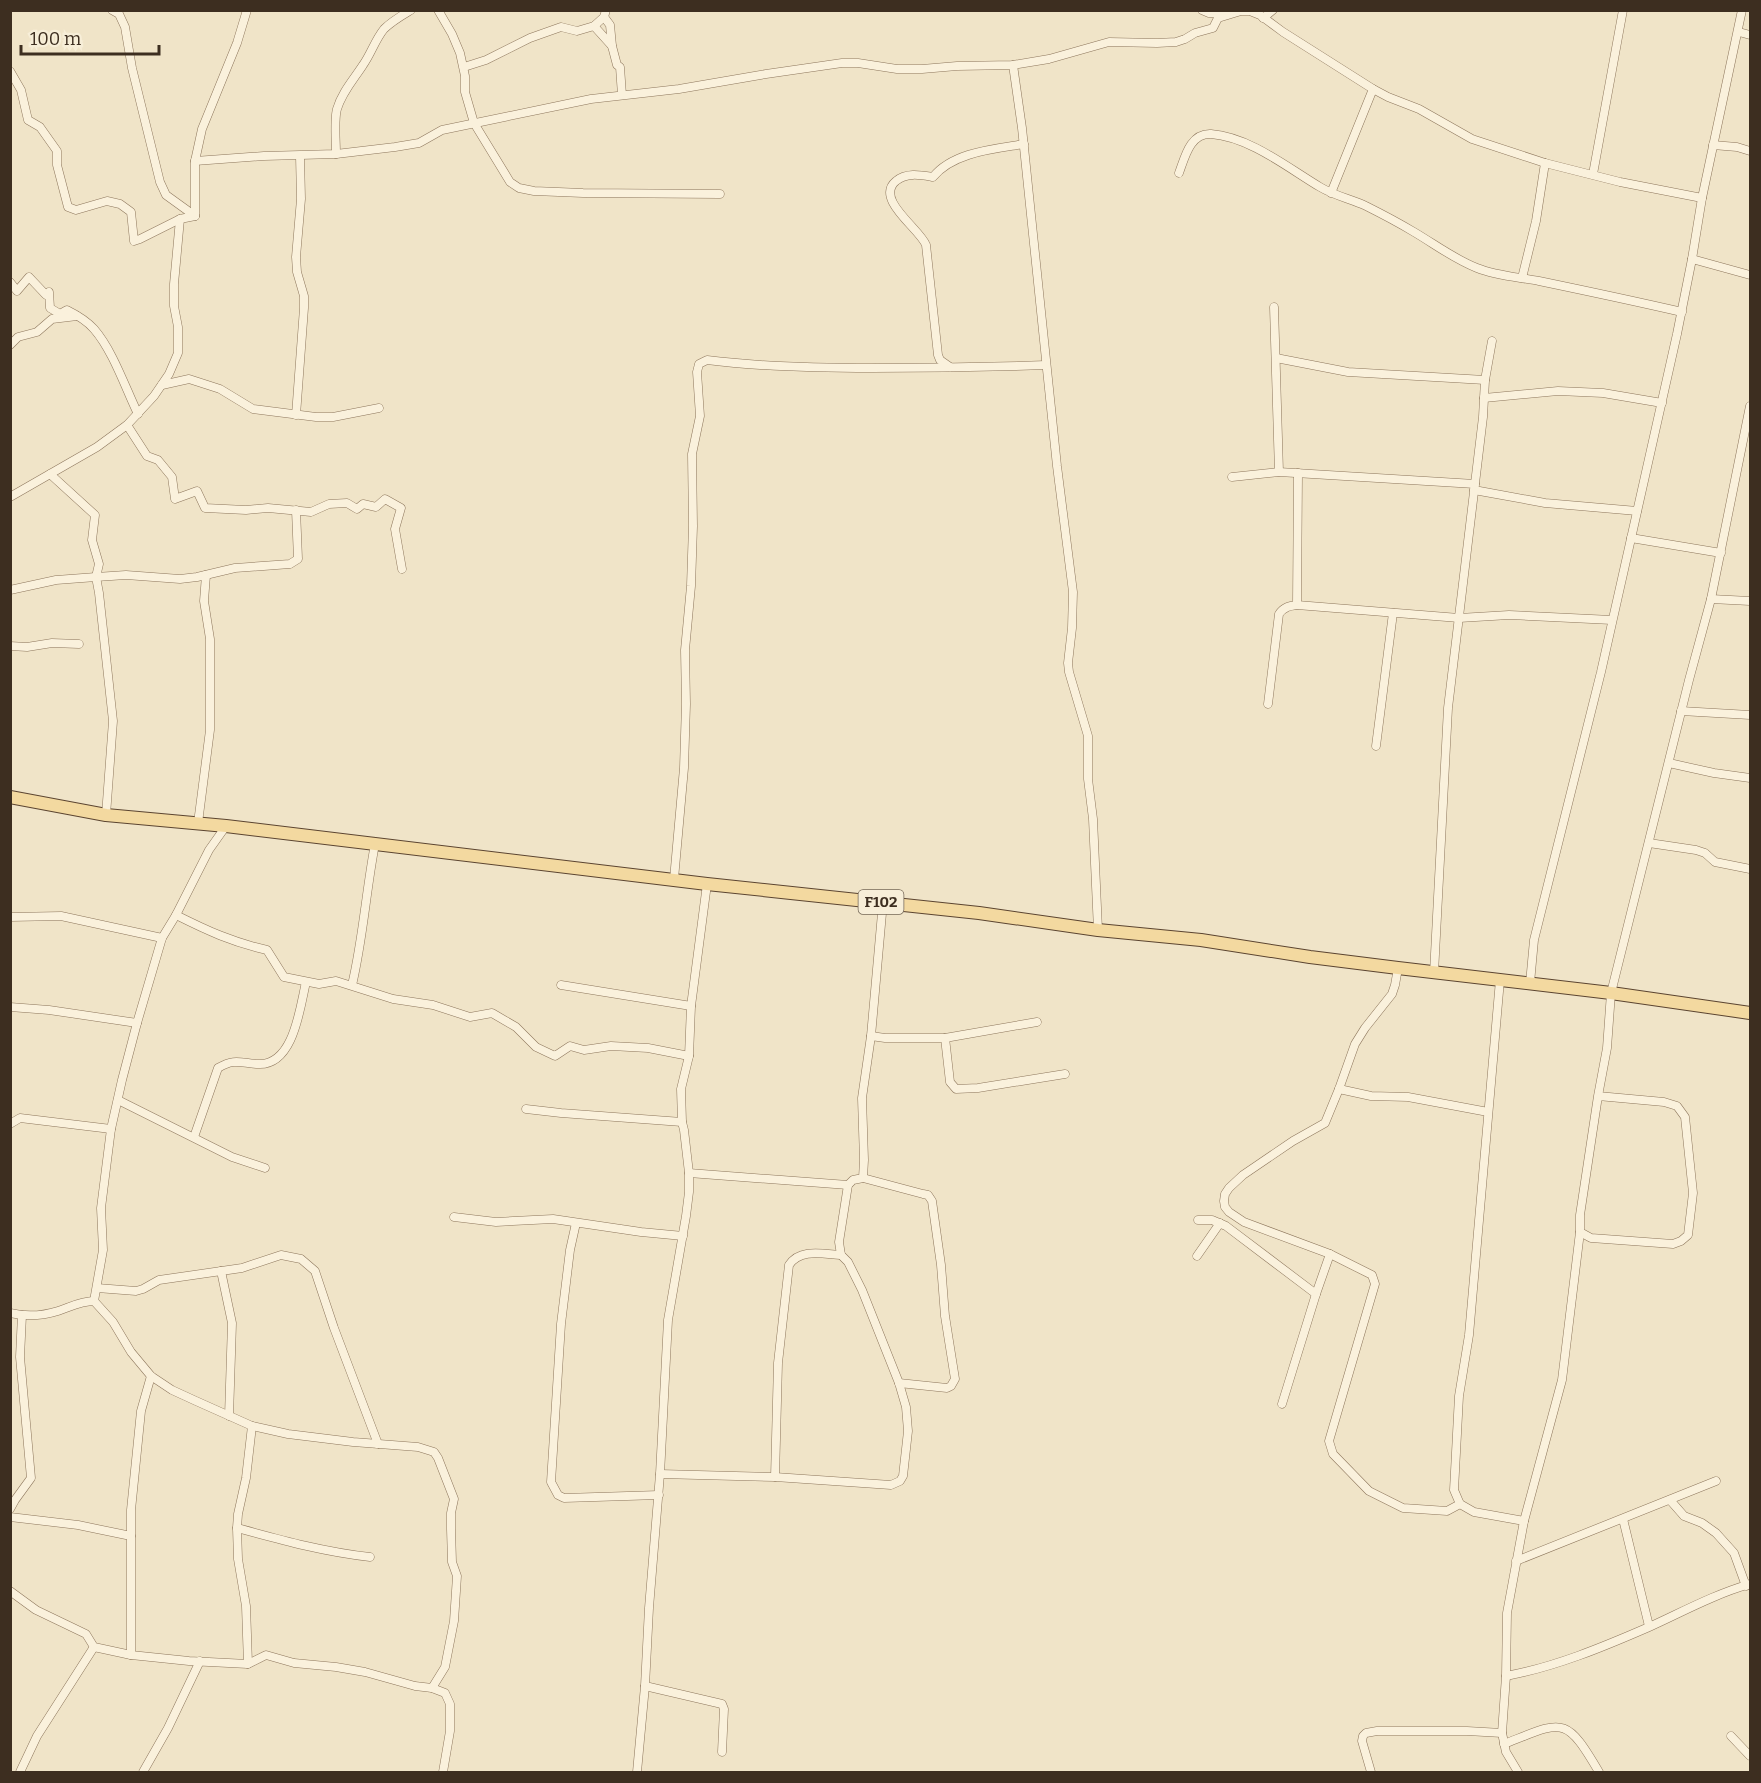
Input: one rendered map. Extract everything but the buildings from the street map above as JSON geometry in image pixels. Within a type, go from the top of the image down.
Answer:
[{"type":"main road","name":"F102","points":[[10,797],[106,815],[226,826],[707,884],[979,913],[1098,930],[1201,940],[1434,973],[1611,993],[1750,1013]]},
{"type":"street","points":[[112,10],[119,14],[124,27],[130,61],[160,182],[166,195],[195,216]]},
{"type":"street","points":[[195,216],[195,161],[202,129],[237,43],[247,10]]},
{"type":"street","points":[[336,154],[335,118],[341,100],[382,32],[411,10]]},
{"type":"street","points":[[438,10],[452,34],[464,67],[465,92],[474,123],[510,182],[519,188],[534,191],[583,193],[720,194]]},
{"type":"street","points":[[1202,10],[1209,13],[1228,14]]},
{"type":"street","points":[[1263,18],[1273,10]]},
{"type":"street","points":[[1593,174],[1623,10]]},
{"type":"street","points":[[1530,983],[1534,940],[1601,672],[1682,312],[1702,198],[1742,10]]},
{"type":"street","points":[[195,161],[336,154],[419,142],[442,130],[591,99],[679,89],[842,63],[897,69],[1013,66],[1049,59],[1109,42],[1176,42],[1195,33],[1214,28],[1218,18],[1241,11],[1250,11],[1373,89],[1419,109],[1472,139],[1545,163],[1702,198]]},
{"type":"street","points":[[464,67],[486,60],[530,38],[561,27],[577,31],[594,27],[605,14],[610,25],[617,65],[620,67],[622,95]]},
{"type":"street","points":[[594,27],[612,46]]},
{"type":"street","points":[[1738,32],[1750,35]]},
{"type":"street","points":[[1013,66],[1024,144],[1065,540],[1073,592],[1069,672],[1088,736],[1088,780],[1094,819],[1098,930]]},
{"type":"street","points":[[10,71],[21,90],[28,120],[40,127],[57,151],[57,165],[68,207],[76,210],[107,201],[120,204],[131,212],[134,241],[180,219],[195,216]]},
{"type":"street","points":[[1331,193],[1373,89]]},
{"type":"street","points":[[1179,173],[1190,145],[1200,136],[1210,134],[1245,142],[1331,193],[1364,205],[1415,232],[1454,258],[1496,275],[1522,278],[1682,312]]},
{"type":"street","points":[[951,368],[940,360],[938,355],[926,245],[920,234],[895,209],[891,187],[903,177],[917,174],[933,177],[941,167],[979,152],[1024,144]]},
{"type":"street","points":[[1713,145],[1737,147],[1750,151]]},
{"type":"street","points":[[296,415],[304,308],[304,296],[297,272],[296,257],[300,156]]},
{"type":"street","points":[[1522,278],[1536,220],[1545,163]]},
{"type":"street","points":[[10,497],[98,447],[127,425],[170,374],[178,353],[174,284],[180,219]]},
{"type":"street","points":[[1692,259],[1750,275]]},
{"type":"street","points":[[10,282],[17,291],[29,277],[46,295],[49,292],[50,308],[60,314],[67,310],[79,316],[94,329],[109,352],[138,414]]},
{"type":"street","points":[[1274,307],[1279,472]]},
{"type":"street","points":[[10,345],[18,337],[37,332],[52,320],[79,316]]},
{"type":"street","points":[[1434,973],[1448,708],[1485,380],[1492,341]]},
{"type":"street","points":[[1276,358],[1348,372],[1485,380]]},
{"type":"street","points":[[674,879],[684,768],[685,650],[691,586],[693,526],[692,454],[700,416],[697,372],[699,364],[706,360],[767,367],[951,368],[1046,365]]},
{"type":"street","points":[[162,385],[189,379],[220,389],[253,409],[296,415],[333,417],[379,408]]},
{"type":"street","points":[[1484,398],[1558,391],[1603,393],[1662,403]]},
{"type":"street","points":[[1518,1773],[1504,1744],[1502,1733],[1507,1613],[1524,1521],[1562,1380],[1580,1232],[1580,1215],[1607,1047],[1611,993],[1711,599],[1750,406]]},
{"type":"street","points":[[127,425],[147,456],[158,460],[172,477],[175,499],[197,491],[205,508],[311,512],[329,504],[347,503],[357,509],[363,504],[376,507],[385,499],[401,508],[395,529],[402,569]]},
{"type":"street","points":[[1232,477],[1279,472],[1474,487],[1545,503],[1637,511]]},
{"type":"street","points":[[1297,606],[1298,473]]},
{"type":"street","points":[[50,474],[95,515],[92,540],[99,564],[96,577],[113,721],[106,815]]},
{"type":"street","points":[[10,590],[56,580],[126,575],[180,579],[236,568],[290,564],[298,558],[296,510]]},
{"type":"street","points":[[1631,538],[1721,553]]},
{"type":"street","points":[[198,823],[210,730],[210,639],[204,601],[206,575]]},
{"type":"street","points":[[1711,599],[1750,601]]},
{"type":"street","points":[[1268,704],[1279,614],[1287,607],[1458,618],[1509,615],[1612,620]]},
{"type":"street","points":[[1376,746],[1393,613]]},
{"type":"street","points":[[10,646],[80,644]]},
{"type":"street","points":[[1681,711],[1750,715]]},
{"type":"street","points":[[1669,763],[1750,778]]},
{"type":"street","points":[[94,1301],[103,1250],[101,1208],[111,1129],[137,1023],[162,938],[177,915],[205,858],[226,826]]},
{"type":"street","points":[[1649,843],[1696,850],[1705,853],[1715,862],[1750,869]]},
{"type":"street","points":[[352,985],[359,956],[375,844]]},
{"type":"street","points":[[637,1773],[645,1686],[648,1608],[659,1495],[668,1320],[689,1192],[689,1173],[681,1122],[681,1089],[690,1056],[692,1006],[707,884]]},
{"type":"street","points":[[863,1178],[862,1098],[871,1036],[883,902]]},
{"type":"street","points":[[177,915],[221,937],[267,950],[284,977],[319,984],[336,981],[393,999],[434,1005],[470,1017],[492,1012],[516,1027],[536,1047],[555,1056],[570,1046],[584,1050],[611,1046],[648,1048],[690,1056]]},
{"type":"street","points":[[10,917],[61,916],[162,938]]},
{"type":"street","points":[[1398,968],[1392,994],[1355,1044],[1340,1089],[1325,1123],[1293,1141],[1243,1175],[1229,1188],[1224,1201],[1229,1212],[1244,1222],[1330,1254],[1372,1275],[1375,1284],[1329,1440],[1333,1454],[1369,1491],[1403,1508],[1447,1511],[1460,1504]]},
{"type":"street","points":[[1500,980],[1469,1335],[1458,1407],[1454,1490],[1460,1504],[1474,1512],[1524,1521]]},
{"type":"street","points":[[194,1137],[218,1068],[228,1062],[260,1064],[270,1062],[285,1050],[295,1027],[306,982]]},
{"type":"street","points":[[561,985],[692,1006]]},
{"type":"street","points":[[10,1007],[49,1010],[137,1023]]},
{"type":"street","points":[[871,1036],[945,1038],[1037,1022]]},
{"type":"street","points":[[945,1038],[950,1082],[957,1089],[978,1088],[1065,1074]]},
{"type":"street","points":[[1340,1089],[1371,1096],[1408,1097],[1488,1112]]},
{"type":"street","points":[[1580,1232],[1591,1238],[1673,1244],[1688,1235],[1692,1212],[1693,1193],[1685,1117],[1677,1106],[1664,1101],[1598,1096]]},
{"type":"street","points":[[118,1100],[232,1157],[265,1168]]},
{"type":"street","points":[[526,1109],[681,1122]]},
{"type":"street","points":[[10,1124],[20,1118],[111,1129]]},
{"type":"street","points":[[689,1173],[848,1185]]},
{"type":"street","points":[[660,1474],[775,1477],[891,1485],[900,1481],[903,1476],[908,1431],[906,1407],[899,1383],[862,1290],[848,1262],[841,1255],[839,1242],[848,1185],[853,1180],[863,1178],[928,1195],[932,1201],[945,1316],[955,1379],[947,1388],[899,1383]]},
{"type":"street","points":[[454,1217],[496,1222],[553,1219],[683,1236]]},
{"type":"street","points":[[1198,1220],[1212,1220],[1226,1226],[1316,1293]]},
{"type":"street","points":[[576,1223],[570,1250],[561,1324],[550,1482],[558,1495],[564,1497],[659,1495]]},
{"type":"street","points":[[1197,1256],[1220,1223]]},
{"type":"street","points":[[1282,1404],[1330,1254]]},
{"type":"street","points":[[97,1288],[136,1291],[159,1280],[242,1268],[281,1255],[301,1259],[315,1271],[378,1444]]},
{"type":"street","points":[[775,1477],[777,1372],[789,1265],[793,1259],[801,1255],[841,1255]]},
{"type":"street","points":[[221,1271],[232,1323],[229,1416]]},
{"type":"street","points":[[10,1313],[35,1316],[56,1312],[86,1301],[94,1301],[113,1322],[131,1352],[151,1376],[172,1390],[229,1416],[252,1426],[288,1434],[418,1447],[434,1452],[454,1499],[451,1513],[452,1562],[457,1576],[454,1621],[445,1667],[432,1688]]},
{"type":"street","points":[[10,1509],[31,1478],[20,1357],[22,1315]]},
{"type":"street","points":[[131,1655],[131,1510],[141,1412],[151,1376]]},
{"type":"street","points":[[248,1664],[246,1606],[238,1559],[237,1528],[252,1426]]},
{"type":"street","points":[[1516,1561],[1716,1481]]},
{"type":"street","points":[[1506,1676],[1556,1663],[1601,1647],[1683,1610],[1748,1585],[1734,1552],[1716,1533],[1702,1523],[1684,1516],[1670,1500]]},
{"type":"street","points":[[10,1517],[78,1525],[131,1536]]},
{"type":"street","points":[[1623,1519],[1649,1626]]},
{"type":"street","points":[[237,1528],[314,1549],[370,1557]]},
{"type":"street","points":[[10,1591],[36,1610],[86,1634],[94,1647],[131,1655],[248,1664],[266,1655],[294,1663],[365,1672],[445,1693],[450,1704],[450,1731],[443,1773]]},
{"type":"street","points":[[20,1773],[37,1736],[94,1647]]},
{"type":"street","points":[[143,1773],[168,1728],[200,1661]]},
{"type":"street","points":[[645,1686],[722,1704],[724,1709],[722,1752]]},
{"type":"street","points":[[1504,1744],[1542,1729],[1564,1727],[1578,1739],[1599,1773]]},
{"type":"street","points":[[1371,1773],[1362,1741],[1366,1733],[1429,1731],[1502,1733]]},
{"type":"street","points":[[1731,1736],[1750,1756]]}]
